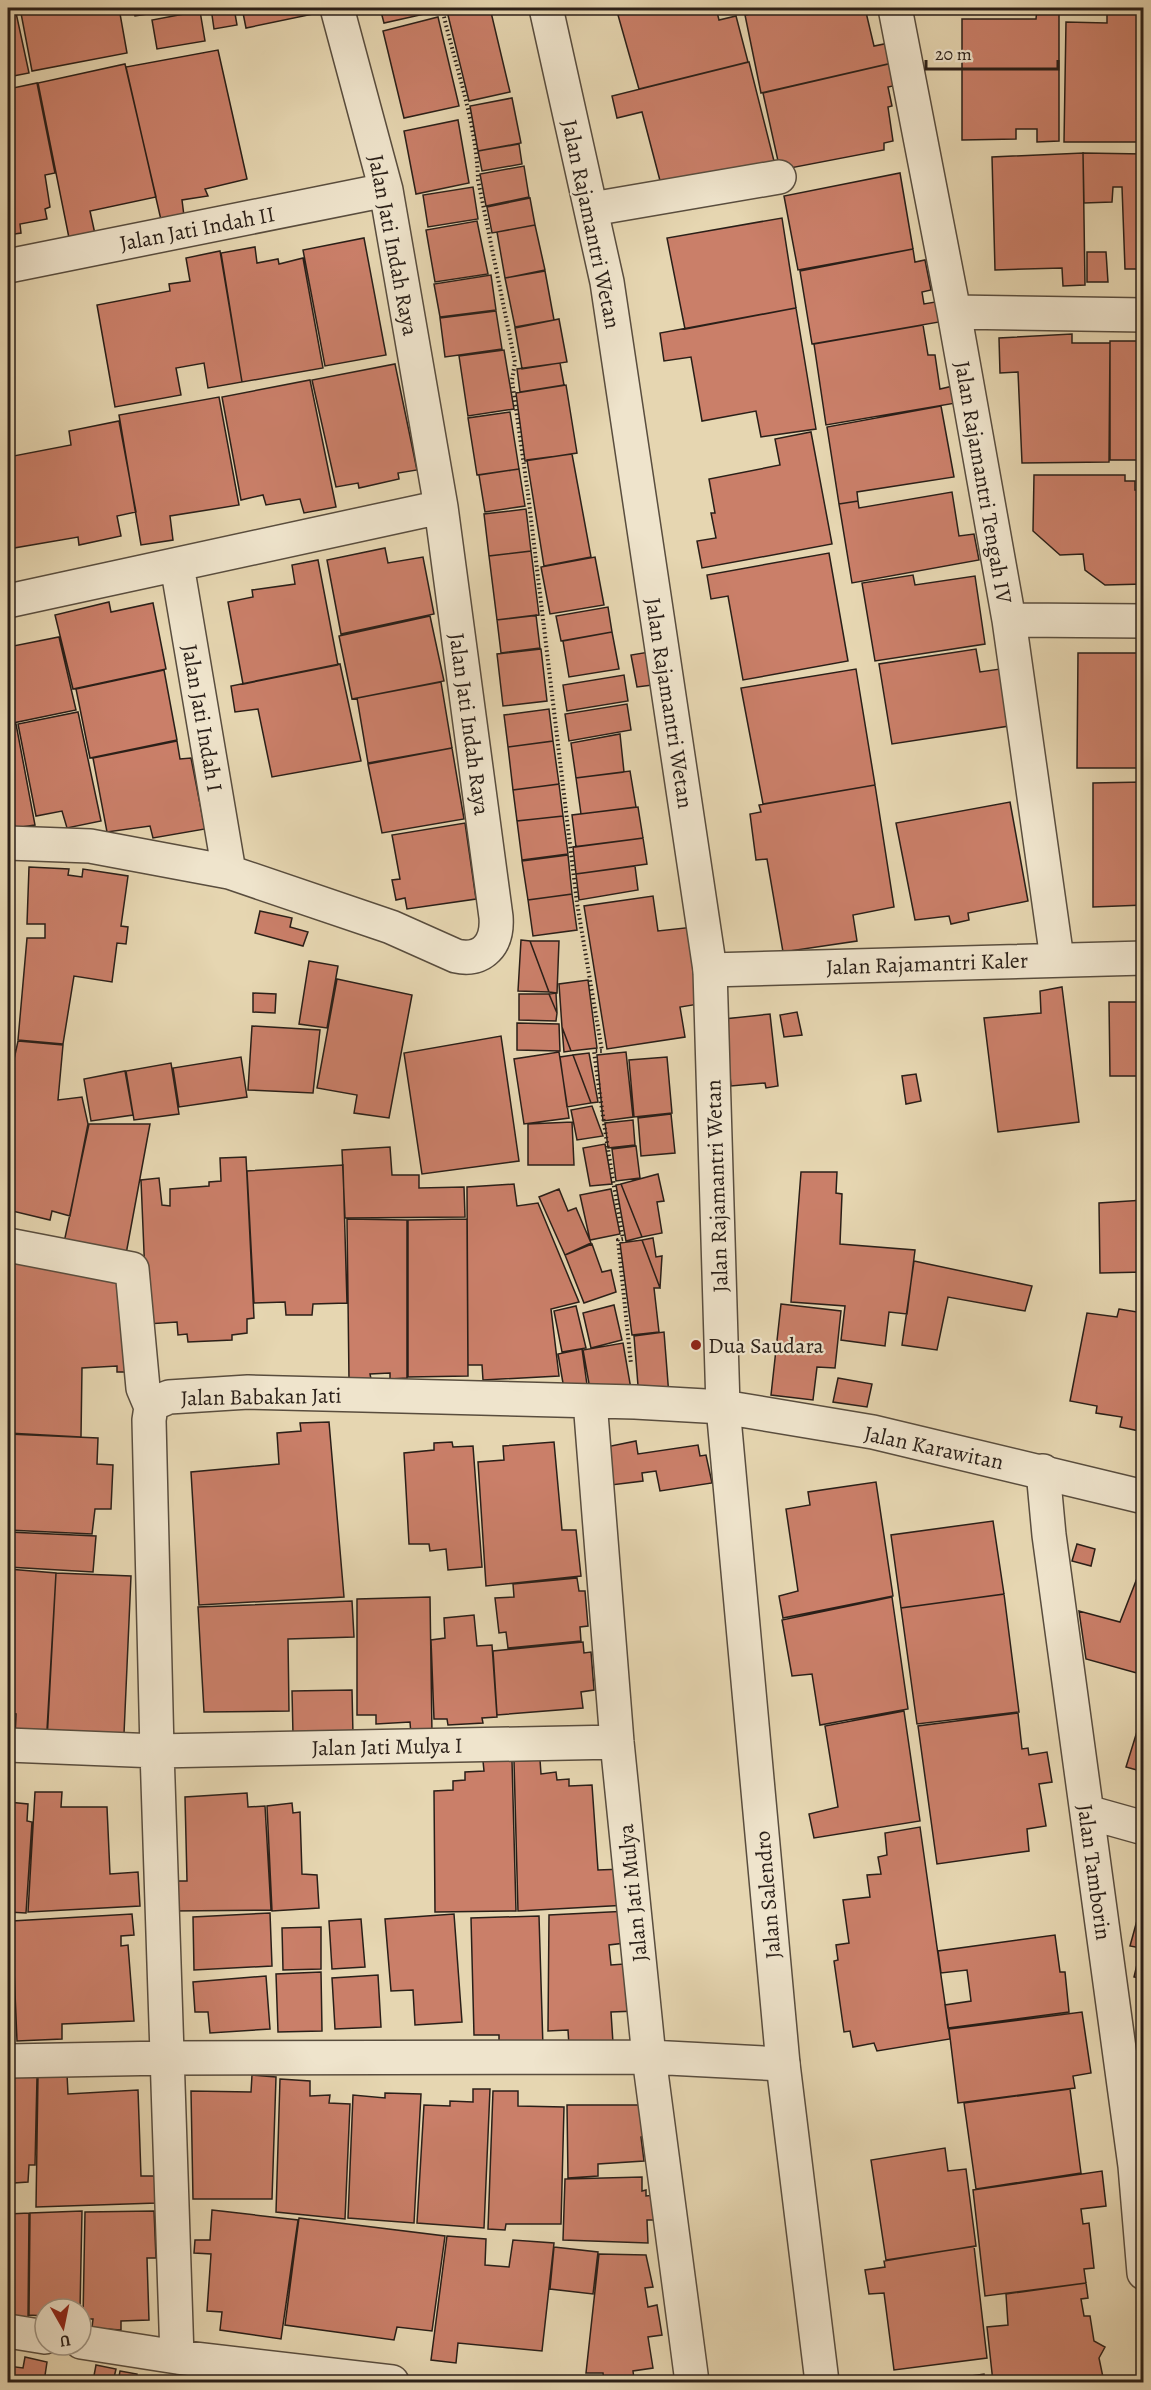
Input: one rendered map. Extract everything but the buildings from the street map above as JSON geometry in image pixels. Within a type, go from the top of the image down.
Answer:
[{"type":"street","name":"Jalan Jati Indah Raya","points":[[8,843],[90,846],[229,872],[392,927],[456,956],[475,957],[490,948],[497,927],[496,917],[441,507],[386,190],[337,8]]},
{"type":"street","name":"Jalan Rajamantri Wetan","points":[[546,8],[607,282],[710,970],[723,1407]]},
{"type":"street","name":"Jalan Rajamantri Tengah IV","points":[[895,8],[954,312],[1009,620],[1057,959]]},
{"type":"street","points":[[592,209],[779,177]]},
{"type":"street","name":"Jalan Jati Indah II","points":[[8,266],[386,190]]},
{"type":"street","points":[[954,312],[1143,315]]},
{"type":"street","points":[[8,601],[441,507]]},
{"type":"street","name":"Jalan Jati Indah I","points":[[177,565],[229,872]]},
{"type":"street","points":[[1009,620],[1143,621]]},
{"type":"street","name":"Jalan Rajamantri Kaler","points":[[710,970],[1143,958]]},
{"type":"street","points":[[8,1245],[132,1269],[143,1388],[151,1407]]},
{"type":"street","name":"Jalan Babakan Jati","points":[[177,2357],[157,1751],[149,1420],[151,1407],[157,1401],[169,1397],[248,1392],[638,1402],[723,1407]]},
{"type":"street","name":"Jalan Jati Mulya","points":[[590,1401],[616,1742],[649,2057],[692,2382]]},
{"type":"street","name":"Jalan Karawitan","points":[[723,1407],[873,1432],[1043,1471],[1143,1497]]},
{"type":"street","name":"Jalan Salendro","points":[[723,1407],[783,2064],[822,2382]]},
{"type":"street","name":"Jalan Tamborin","points":[[1043,1471],[1049,1535],[1087,1812],[1139,2167],[1143,2273]]},
{"type":"street","name":"Jalan Jati Mulya I","points":[[157,1751],[616,1742]]},
{"type":"street","points":[[8,1745],[157,1751]]},
{"type":"street","points":[[1087,1812],[1143,1828]]},
{"type":"street","points":[[8,2061],[167,2058],[649,2057],[783,2064]]},
{"type":"street","points":[[8,2331],[33,2335]]},
{"type":"street","points":[[93,2344],[177,2357],[392,2382]]},
{"type":"path","points":[[442,8],[469,120],[478,164],[478,180],[516,362],[512,380],[528,494],[577,903],[602,1051],[594,1051],[604,1138],[613,1171],[623,1239],[618,1240],[638,1402]]},
{"type":"place","name":"Dua Saudara","points":[[696,1345]]}]
